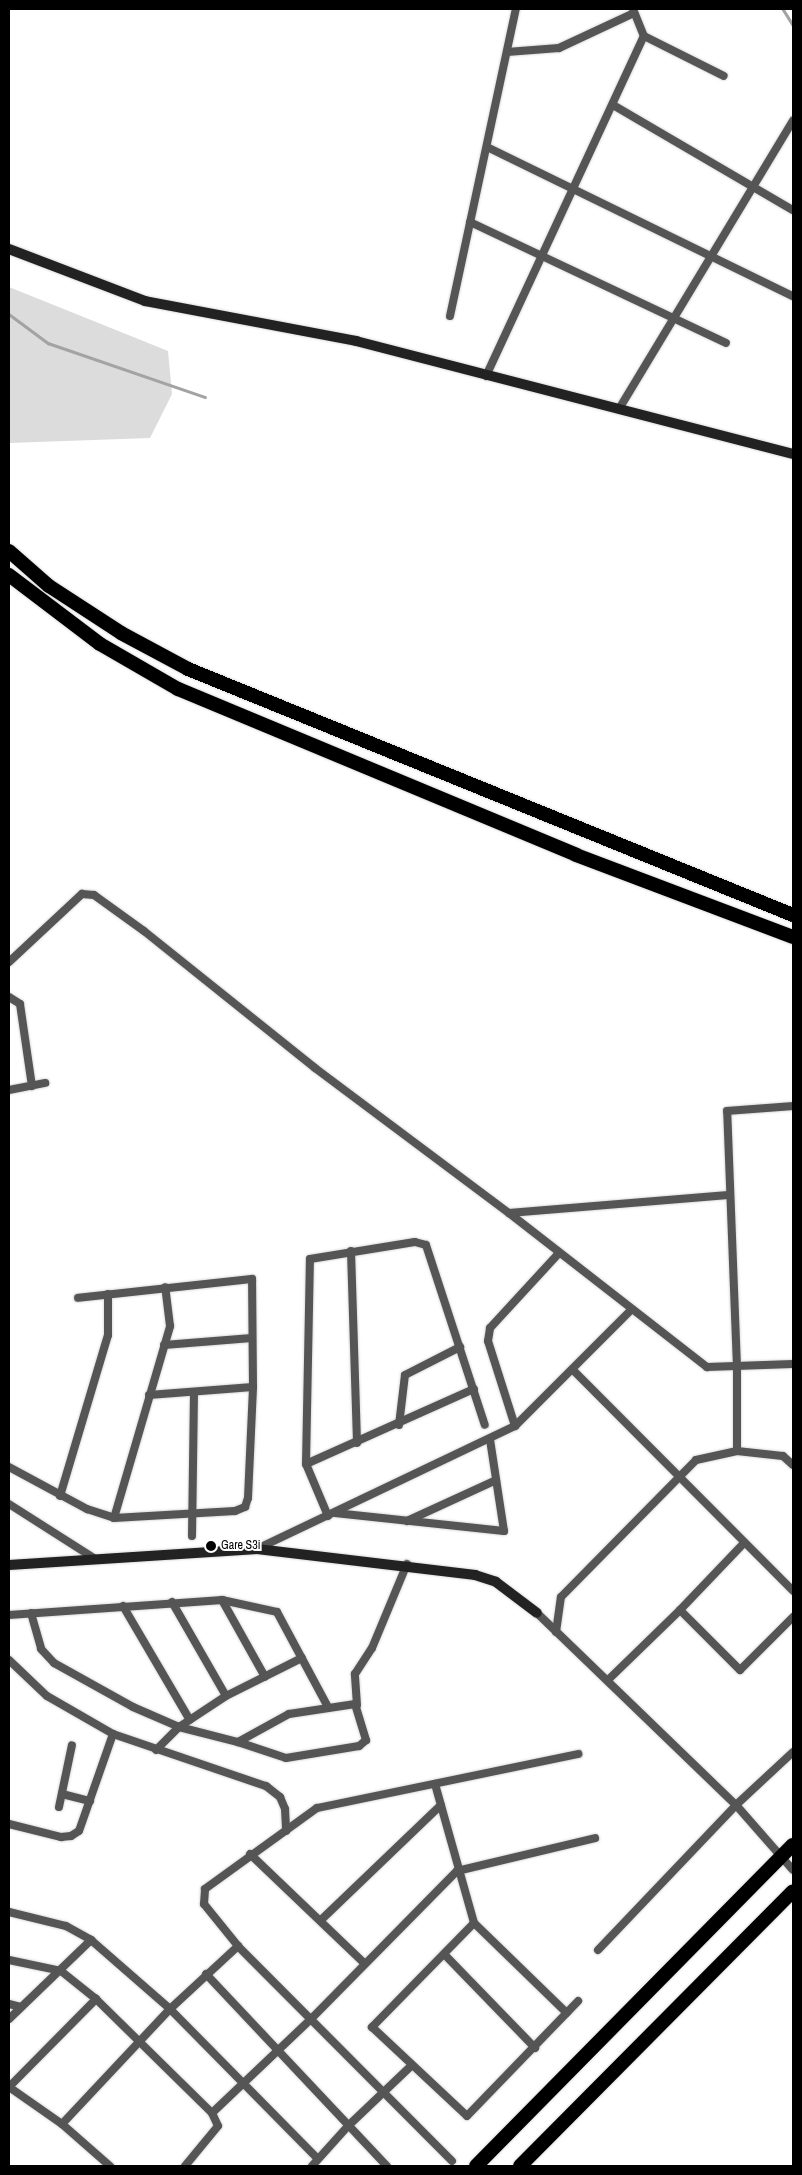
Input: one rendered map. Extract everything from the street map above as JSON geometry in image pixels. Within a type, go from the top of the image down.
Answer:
[{"type":"highway","points":[[9,551],[49,586],[120,633],[188,669],[793,915]]},
{"type":"highway","points":[[9,575],[38,600],[100,644],[178,690],[576,855],[793,937]]},
{"type":"highway","points":[[476,2166],[793,1845]]},
{"type":"highway","points":[[520,2166],[793,1891]]},
{"type":"street","points":[[450,316],[516,9]]},
{"type":"street","points":[[507,52],[559,48],[633,11],[644,36],[724,76]]},
{"type":"street","points":[[486,376],[644,36]]},
{"type":"street","points":[[612,105],[793,210]]},
{"type":"street","points":[[619,409],[793,120]]},
{"type":"street","points":[[487,147],[793,296]]},
{"type":"street","points":[[470,222],[541,258],[726,343]]},
{"type":"street","points":[[9,249],[145,301],[299,329],[793,454]]},
{"type":"street","points":[[9,962],[82,894],[94,895],[144,931],[315,1068],[509,1213],[707,1366],[737,1367],[793,1364]]},
{"type":"street","points":[[9,997],[20,1004],[32,1086]]},
{"type":"street","points":[[9,1090],[45,1083]]},
{"type":"street","points":[[737,1452],[737,1367],[728,1195],[726,1111],[793,1106]]},
{"type":"street","points":[[509,1213],[728,1195]]},
{"type":"street","points":[[331,1514],[306,1464],[307,1267],[310,1259],[415,1242],[426,1245],[486,1425]]},
{"type":"street","points":[[351,1251],[357,1442]]},
{"type":"street","points":[[515,1426],[488,1341],[490,1328],[559,1253]]},
{"type":"street","points":[[9,1467],[60,1496],[114,1518],[235,1511],[245,1507],[250,1486],[253,1387],[252,1279],[78,1298]]},
{"type":"street","points":[[114,1518],[170,1326],[165,1287]]},
{"type":"street","points":[[60,1496],[108,1335],[108,1294]]},
{"type":"street","points":[[257,1549],[490,1440],[515,1426],[632,1309]]},
{"type":"street","points":[[164,1345],[252,1338]]},
{"type":"street","points":[[399,1425],[405,1375],[460,1347]]},
{"type":"street","points":[[573,1370],[680,1474],[744,1543],[793,1591]]},
{"type":"street","points":[[149,1395],[253,1387]]},
{"type":"street","points":[[306,1464],[399,1425],[474,1390]]},
{"type":"street","points":[[192,1536],[194,1392]]},
{"type":"street","points":[[331,1514],[504,1532],[490,1440]]},
{"type":"street","points":[[556,1632],[561,1597],[680,1474],[696,1460],[737,1452],[783,1456],[793,1455]]},
{"type":"street","points":[[783,1456],[793,1465]]},
{"type":"street","points":[[405,1522],[496,1480]]},
{"type":"street","points":[[9,1504],[99,1561]]},
{"type":"street","points":[[608,1680],[680,1610],[744,1543]]},
{"type":"street","points":[[9,1565],[99,1561],[257,1549],[407,1564],[475,1575],[496,1582],[537,1613],[608,1680],[736,1805],[793,1870]]},
{"type":"street","points":[[31,1613],[41,1648],[54,1663],[133,1707],[179,1727],[238,1742],[286,1758],[359,1746],[366,1740],[357,1705],[355,1674],[372,1648],[407,1564]]},
{"type":"street","points":[[9,1615],[172,1602],[222,1600],[277,1612],[328,1707]]},
{"type":"street","points":[[222,1600],[265,1677]]},
{"type":"street","points":[[172,1602],[226,1696]]},
{"type":"street","points":[[123,1606],[190,1720]]},
{"type":"street","points":[[680,1610],[740,1670],[793,1617]]},
{"type":"street","points":[[156,1750],[179,1727],[226,1696],[302,1658]]},
{"type":"street","points":[[9,1660],[47,1696],[113,1734],[266,1786],[280,1798],[284,1809],[286,1831]]},
{"type":"street","points":[[238,1742],[289,1714],[328,1707],[357,1705]]},
{"type":"street","points":[[9,1824],[72,1836],[79,1830],[113,1734]]},
{"type":"street","points":[[59,1807],[72,1745]]},
{"type":"street","points":[[598,1950],[736,1805],[793,1752]]},
{"type":"street","points":[[452,2161],[238,1946],[204,1904],[205,1889],[250,1854],[317,1808],[578,1754]]},
{"type":"street","points":[[435,1784],[457,1871],[474,1923],[568,2013]]},
{"type":"street","points":[[62,1794],[90,1801]]},
{"type":"street","points":[[321,1920],[441,1805]]},
{"type":"street","points":[[212,2113],[311,2019],[457,1871],[595,1838]]},
{"type":"street","points":[[250,1854],[365,1964]]},
{"type":"street","points":[[9,1912],[66,1926],[91,1940],[170,2009],[317,2158]]},
{"type":"street","points":[[474,1923],[372,2027],[411,2066],[467,2116],[535,2048],[578,2001]]},
{"type":"street","points":[[9,2019],[61,1971],[91,1940]]},
{"type":"street","points":[[62,2124],[170,2009],[238,1946]]},
{"type":"street","points":[[444,1954],[535,2048]]},
{"type":"street","points":[[9,1960],[61,1971],[96,1999],[212,2113],[218,2126],[185,2166]]},
{"type":"street","points":[[206,1974],[387,2166]]},
{"type":"street","points":[[96,1999],[9,2087],[62,2124],[110,2166]]},
{"type":"street","points":[[9,2004],[21,2007]]},
{"type":"street","points":[[312,2166],[317,2158],[348,2126],[411,2066]]},
{"type":"shaded area","points":[[9,287],[168,351],[172,394],[150,438],[9,443]]},
{"type":"waterway","points":[[783,9],[793,25]]},
{"type":"waterway","points":[[9,314],[48,343],[205,397]]},
{"type":"place","name":"Gare S3i","points":[[211,1546]]}]
